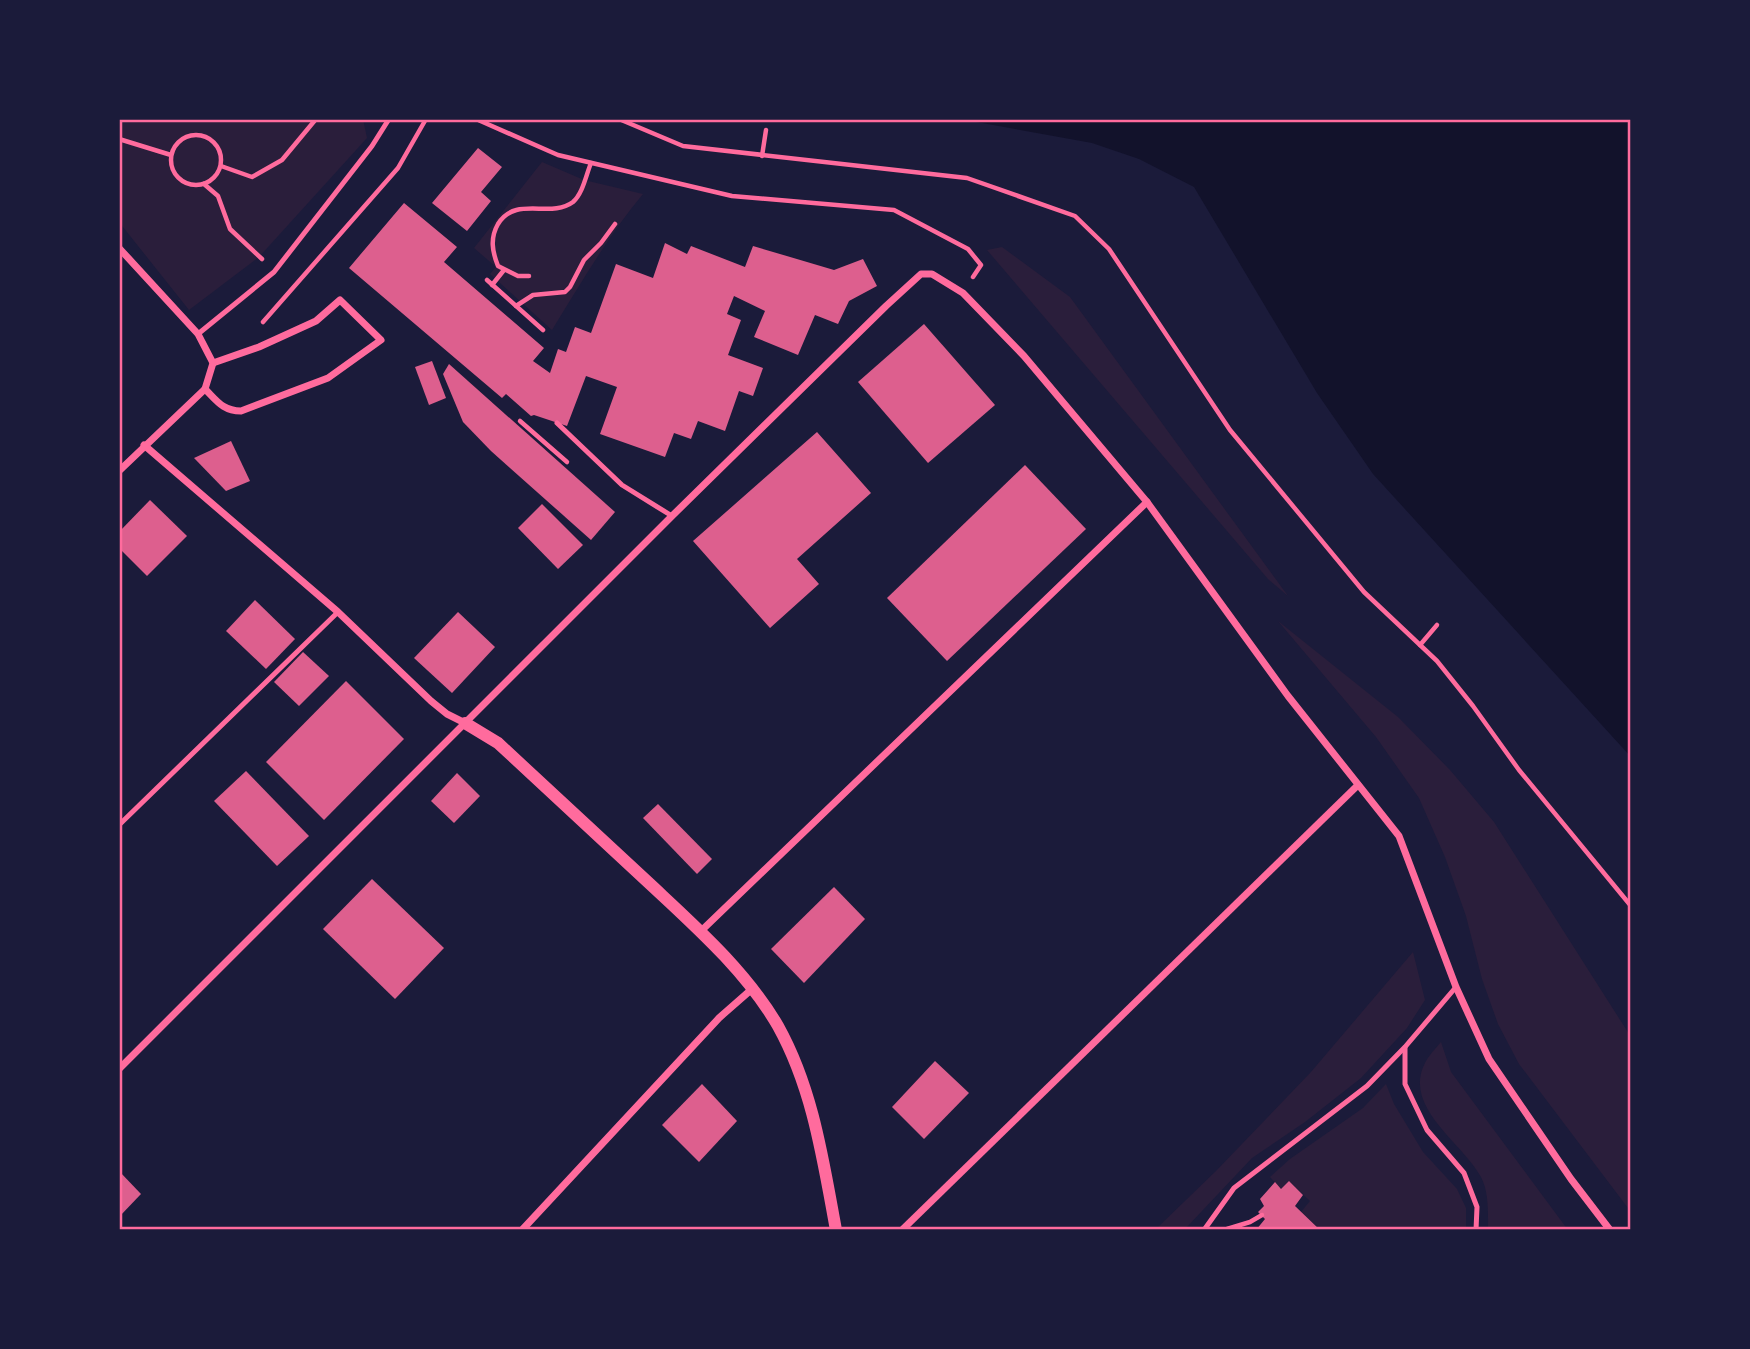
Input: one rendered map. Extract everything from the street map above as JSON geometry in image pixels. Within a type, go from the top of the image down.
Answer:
[{"type":"street","points":[[119,248],[198,334],[213,362],[205,389],[119,471]]},
{"type":"street","points":[[119,1069],[672,516],[915,279],[921,274],[932,274],[963,293],[1024,356],[1147,502],[1288,696],[1399,836],[1456,987],[1489,1059],[1571,1180],[1610,1230]]},
{"type":"street","points":[[205,389],[221,406],[230,411],[241,411],[328,378],[381,340],[340,300],[316,321],[259,347],[213,362]]},
{"type":"street","points":[[144,445],[338,612],[431,701],[447,714],[498,743],[700,932],[752,989],[778,1027],[807,1095],[818,1132],[836,1230]]},
{"type":"street","points":[[700,932],[1147,502]]},
{"type":"street","points":[[902,1230],[1358,785]]},
{"type":"street","points":[[522,1230],[719,1018],[752,989]]},
{"type":"lane","points":[[198,334],[274,272],[372,146],[389,119]]},
{"type":"lane","points":[[557,423],[622,485],[672,516]]},
{"type":"lane","points":[[119,825],[338,612]]},
{"type":"lane","points":[[1205,1228],[1234,1188],[1367,1086],[1405,1047],[1456,987]]},
{"type":"lane","points":[[1405,1047],[1405,1084],[1427,1130],[1464,1173],[1477,1207],[1476,1230]]},
{"type":"path","points":[[221,166],[252,177],[282,160],[316,119]]},
{"type":"path","points":[[262,323],[398,168],[426,119]]},
{"type":"path","points":[[476,119],[558,155],[732,196],[894,210],[968,249],[981,265]]},
{"type":"path","points":[[619,119],[683,146],[967,178],[1075,216],[1109,249],[1230,430],[1364,592],[1444,670],[1519,770],[1631,906]]},
{"type":"path","points":[[762,156],[766,130]]},
{"type":"path","points":[[201,135],[215,143],[221,157],[221,166],[218,174],[204,184],[195,186],[179,179],[171,164],[171,155],[174,148],[186,137],[201,135]]},
{"type":"path","points":[[119,139],[171,155]]},
{"type":"path","points":[[528,276],[518,276],[498,266],[493,254],[492,240],[497,227],[503,218],[514,210],[551,208],[573,202],[580,193],[591,163]]},
{"type":"path","points":[[204,184],[218,197],[230,229],[274,272]]},
{"type":"path","points":[[516,306],[533,295],[565,292],[570,288],[583,260],[601,243],[615,224]]},
{"type":"path","points":[[492,285],[503,270]]},
{"type":"path","points":[[487,280],[543,330]]},
{"type":"path","points":[[1420,645],[1437,625]]},
{"type":"path","points":[[1205,1228],[1222,1230],[1262,1215]]},
{"type":"shaded area","points":[[119,119],[363,119],[367,138],[259,257],[189,310],[119,222]]},
{"type":"shaded area","points":[[960,119],[1631,119],[1631,757],[1373,474],[1317,393],[1194,187],[1139,159],[1092,143]]},
{"type":"shaded area","points":[[542,162],[584,180],[643,194],[606,243],[552,330],[490,274],[496,267],[474,248]]},
{"type":"shaded area","points":[[1002,247],[1070,297],[1288,596],[1268,579],[987,250]]},
{"type":"shaded area","points":[[1278,621],[1398,717],[1450,770],[1494,822],[1631,1037],[1631,1212],[1519,1064],[1498,1024],[1482,979],[1466,916],[1445,857],[1419,798],[1376,737]]},
{"type":"shaded area","points":[[1413,952],[1425,1000],[1407,1028],[1361,1078],[1305,1122],[1252,1158],[1185,1229],[1155,1230],[1311,1072]]},
{"type":"shaded area","points":[[1441,1042],[1451,1072],[1568,1230],[1488,1230],[1484,1183],[1472,1164],[1438,1124],[1422,1095],[1420,1079],[1425,1063]]},
{"type":"shaded area","points":[[1386,1084],[1394,1104],[1423,1152],[1457,1189],[1466,1208],[1466,1230],[1320,1230],[1301,1212],[1310,1201],[1289,1181],[1281,1189],[1270,1177],[1290,1159],[1363,1108]]},
{"type":"building","points":[[478,148],[502,167],[481,192],[491,201],[467,231],[432,203]]},
{"type":"building","points":[[404,203],[457,247],[444,262],[544,348],[533,361],[550,373],[558,349],[566,352],[575,327],[591,333],[616,264],[653,278],[665,243],[687,254],[691,246],[745,267],[753,246],[834,270],[863,259],[877,286],[849,301],[838,324],[815,315],[798,355],[754,337],[765,311],[734,296],[727,314],[741,320],[728,355],[763,368],[753,396],[739,391],[725,431],[698,421],[691,439],[674,433],[665,457],[600,434],[617,387],[586,376],[567,426],[531,416],[506,394],[502,398],[349,268]]},
{"type":"building","points":[[924,324],[995,405],[928,463],[858,382]]},
{"type":"building","points":[[432,361],[446,398],[429,405],[415,367]]},
{"type":"building","points":[[449,364],[615,512],[591,540],[491,451],[463,422],[443,374]]},
{"type":"building","points":[[817,432],[871,493],[797,559],[819,584],[770,628],[693,541]]},
{"type":"building","points":[[231,441],[250,481],[226,491],[194,458]]},
{"type":"building","points":[[1025,465],[1086,529],[947,661],[887,598]]},
{"type":"building","points":[[150,500],[187,536],[147,576],[119,548],[119,532]]},
{"type":"building","points":[[542,504],[583,545],[558,569],[518,528]]},
{"type":"building","points":[[255,600],[295,639],[266,669],[226,631]]},
{"type":"building","points":[[458,612],[495,647],[452,693],[414,658]]},
{"type":"building","points":[[303,652],[329,676],[299,706],[274,682]]},
{"type":"building","points":[[346,681],[404,739],[324,820],[266,762]]},
{"type":"building","points":[[246,771],[309,836],[277,866],[214,801]]},
{"type":"building","points":[[457,773],[480,796],[454,823],[431,801]]},
{"type":"building","points":[[658,804],[712,859],[697,874],[643,818]]},
{"type":"building","points":[[372,879],[444,948],[395,999],[323,929]]},
{"type":"building","points":[[834,887],[865,919],[804,983],[771,949]]},
{"type":"building","points":[[935,1061],[969,1093],[924,1139],[892,1107]]},
{"type":"building","points":[[702,1084],[737,1121],[699,1162],[662,1125]]},
{"type":"building","points":[[119,1171],[141,1194],[119,1217]]},
{"type":"building","points":[[1289,1181],[1303,1195],[1295,1206],[1320,1230],[1256,1230],[1265,1219],[1258,1212],[1264,1206],[1260,1199],[1275,1182],[1281,1189]]}]
